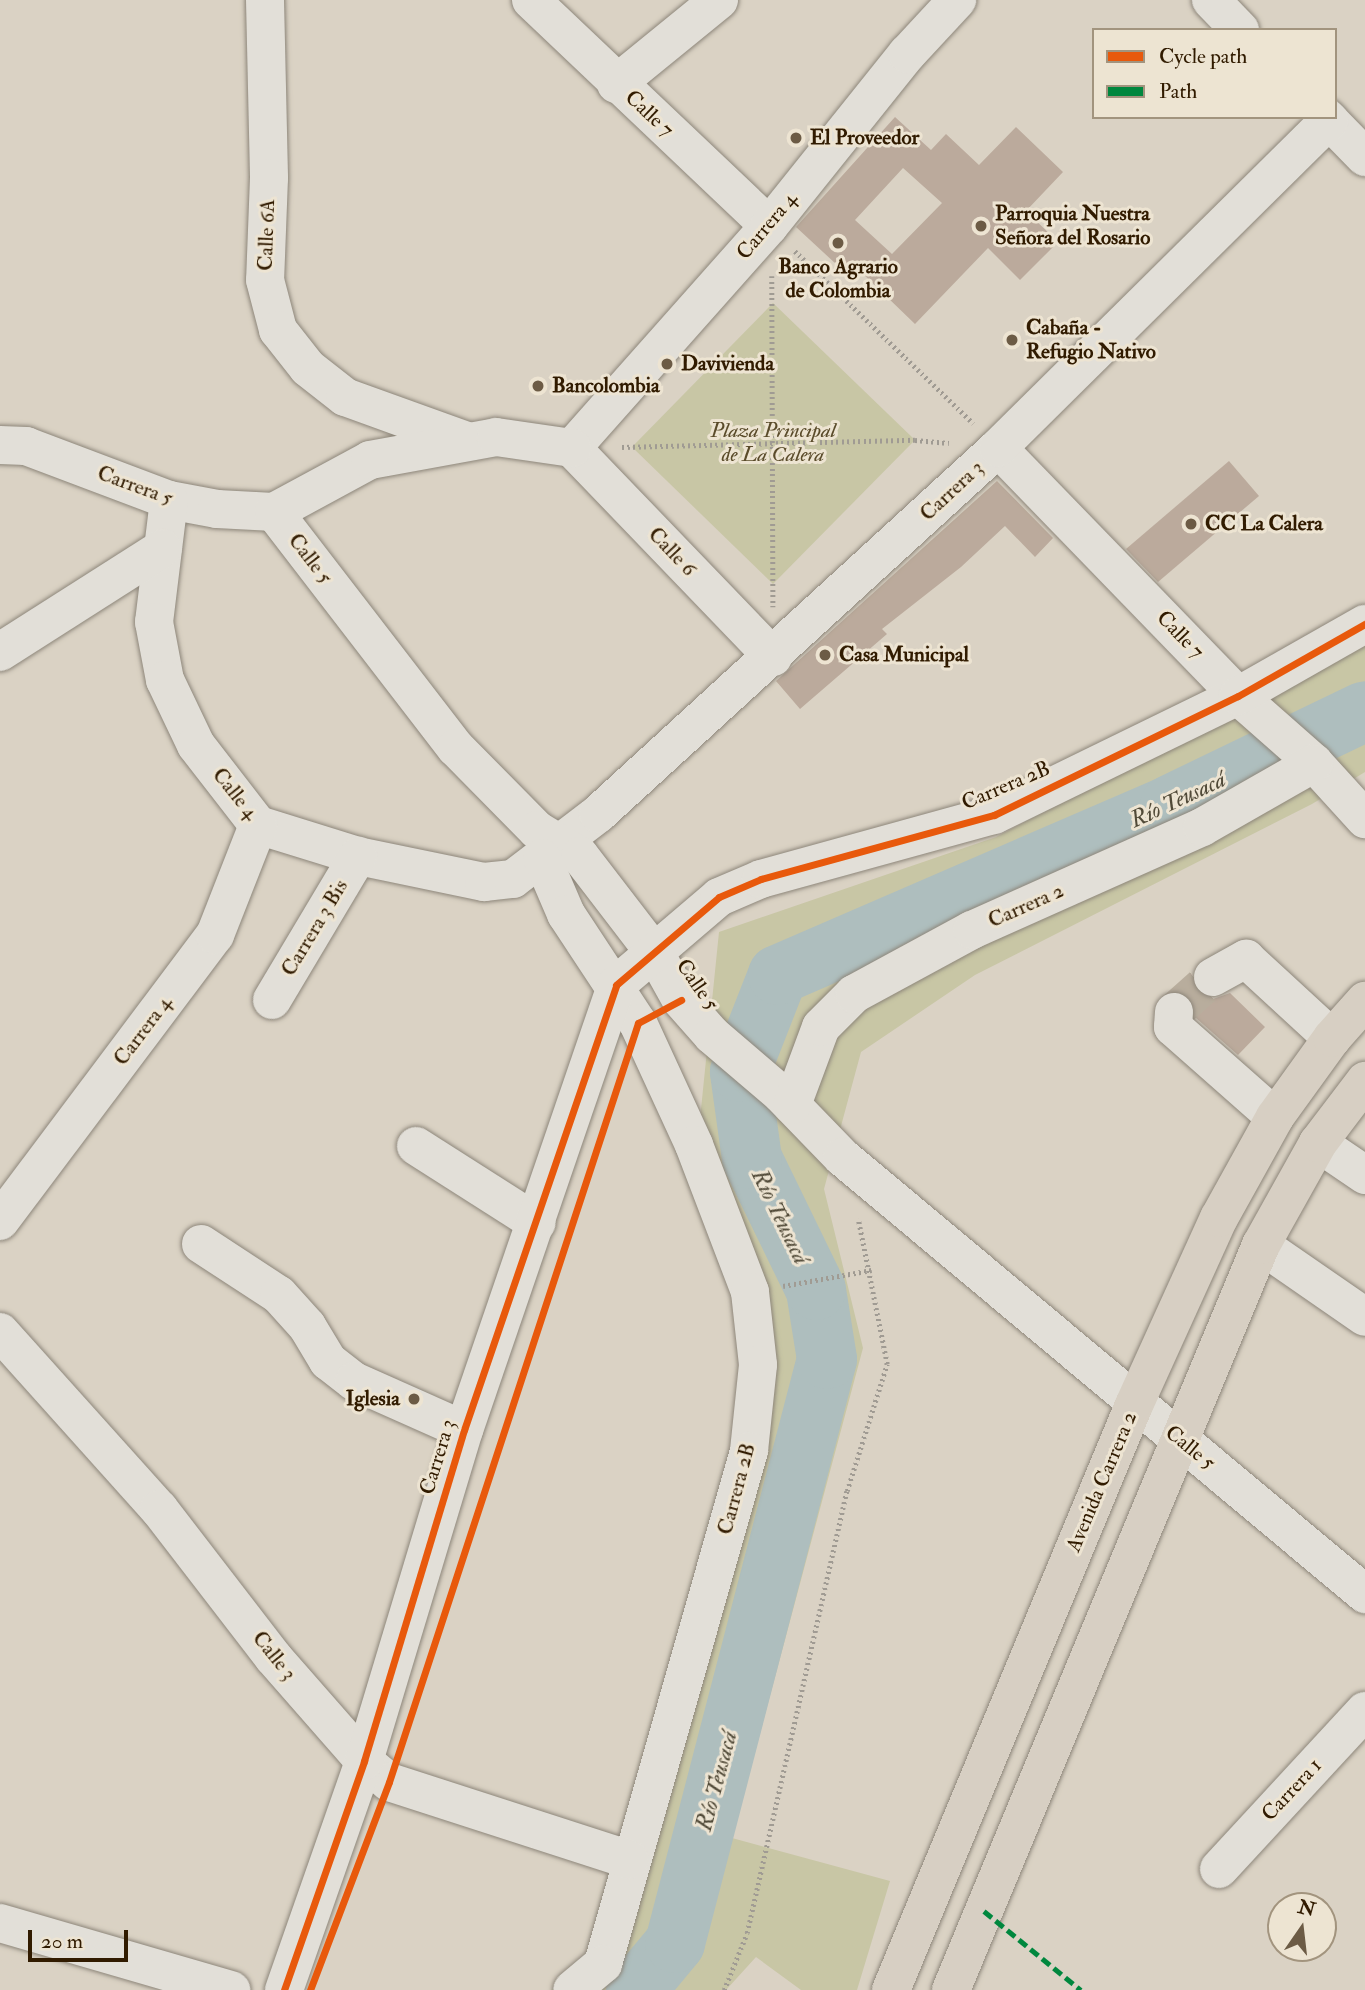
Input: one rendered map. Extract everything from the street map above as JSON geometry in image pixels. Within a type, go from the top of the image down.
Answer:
[{"type":"main road","name":"Avenida Carrera 2","points":[[891,1990],[1134,1405],[1219,1218],[1275,1117],[1332,1038],[1365,1002]]},
{"type":"main road","points":[[951,1990],[1182,1440],[1261,1244],[1318,1143],[1365,1081]]},
{"type":"main road","points":[[1275,1117],[1318,1143]]},
{"type":"street","name":"Calle 6A","points":[[265,0],[269,178],[265,280],[278,330],[308,368],[345,397],[464,440]]},
{"type":"street","name":"Calle 7","points":[[531,0],[616,84],[769,226]]},
{"type":"street","points":[[616,84],[719,0]]},
{"type":"street","name":"Carrera 4","points":[[572,448],[769,226],[907,54],[957,0]]},
{"type":"street","points":[[1211,0],[1238,28]]},
{"type":"street","points":[[1328,119],[1365,157]]},
{"type":"street","name":"Carrera 3","points":[[550,851],[598,814],[773,657],[998,447],[1328,119]]},
{"type":"street","points":[[274,512],[370,460],[464,440],[535,440],[572,448]]},
{"type":"street","name":"Carrera 5","points":[[0,445],[47,453],[169,500],[217,509],[274,512]]},
{"type":"street","name":"Calle 7","points":[[998,447],[1238,696],[1314,763],[1363,813]]},
{"type":"street","name":"Calle 6","points":[[572,448],[773,657]]},
{"type":"street","name":"Calle 4","points":[[169,500],[153,622],[164,680],[196,745],[258,825],[358,856],[484,882],[513,879],[550,851]]},
{"type":"street","name":"Calle 5","points":[[274,512],[456,748],[537,830],[550,851],[580,856],[656,955],[681,1000],[712,1035],[787,1100],[842,1157],[1134,1405],[1182,1440],[1365,1594]]},
{"type":"street","points":[[0,652],[163,548]]},
{"type":"street","name":"Carrera 2B","points":[[656,955],[687,920],[719,897],[761,880],[994,815],[1238,696],[1365,624]]},
{"type":"street","name":"Carrera 2","points":[[787,1100],[821,1027],[853,994],[972,930],[1202,827],[1314,763]]},
{"type":"street","name":"Carrera 4","points":[[0,1222],[215,934],[258,825]]},
{"type":"street","name":"Carrera 2B","points":[[550,851],[566,914],[616,985],[694,1145],[750,1292],[758,1365],[749,1451],[630,1860],[603,1964],[572,1990]]},
{"type":"street","name":"Carrera 3 Bis","points":[[272,1000],[358,856]]},
{"type":"street","points":[[616,985],[656,955]]},
{"type":"street","points":[[1213,977],[1246,959],[1332,1038]]},
{"type":"street","name":"Carrera 3","points":[[284,1990],[364,1761],[464,1430],[537,1223],[616,985]]},
{"type":"street","points":[[1174,1012],[1173,1027],[1275,1117]]},
{"type":"street","points":[[1318,1143],[1365,1175]]},
{"type":"street","points":[[416,1146],[537,1223]]},
{"type":"street","points":[[201,1244],[279,1295],[307,1326],[328,1361],[354,1381],[464,1430]]},
{"type":"street","points":[[1261,1244],[1365,1317]]},
{"type":"street","name":"Calle 3","points":[[0,1332],[159,1509],[273,1657],[364,1761],[389,1782],[630,1860]]},
{"type":"street","name":"Carrera 1","points":[[1219,1869],[1365,1711]]},
{"type":"street","points":[[0,1923],[231,1990]]},
{"type":"path","points":[[769,226],[773,657]]},
{"type":"path","points":[[769,226],[998,447]]},
{"type":"path","points":[[572,448],[915,440],[998,447]]},
{"type":"path","points":[[724,1990],[747,1933],[846,1491],[887,1364],[872,1270],[842,1157]]},
{"type":"path","points":[[750,1292],[872,1270]]},
{"type":"green space","name":"Plaza Principal de La Calera","points":[[773,303],[915,440],[773,584],[632,447]]},
{"type":"green space","points":[[1365,644],[1365,772],[1312,804],[975,975],[861,1052],[824,1189],[863,1348],[732,1838],[890,1881],[857,1990],[801,1990],[756,1957],[726,1990],[551,1990],[622,1961],[777,1369],[700,1119],[719,932],[996,837]]},
{"type":"building","name":"Parroquia Nuestra Señora del Rosario","points":[[895,117],[931,150],[946,134],[979,165],[1016,127],[1063,172],[1026,211],[1058,242],[1020,280],[988,248],[915,324],[858,269],[850,277],[796,227]],"holes":[[[903,168],[942,203],[892,254],[855,220]]]},
{"type":"building","name":"CC La Calera","points":[[1229,461],[1259,496],[1158,582],[1126,549]]},
{"type":"building","points":[[997,481],[1053,538],[1035,557],[1005,526],[961,567],[882,629],[887,634],[800,709],[776,681]]},
{"type":"building","points":[[1192,974],[1194,987],[1201,995],[1213,999],[1230,993],[1265,1027],[1238,1055],[1196,1018],[1194,1003],[1187,994],[1175,990]]},
{"type":"waterway","name":"Río Teusacá","points":[[636,1990],[675,1943],[827,1359],[816,1290],[752,1159],[740,1072],[778,975],[1170,805],[1365,711]]},
{"type":"tunnel","points":[[1174,1012],[1213,977]]},
{"type":"marked path","points":[[984,1911],[1081,1990]]},
{"type":"cycle path","points":[[284,1990],[364,1761],[464,1430],[616,985],[719,897],[761,879],[994,815],[1238,696],[1365,624]]},
{"type":"cycle path","points":[[310,1990],[389,1782],[638,1023],[681,1000]]},
{"type":"place","name":"El Proveedor","points":[[796,138]]},
{"type":"place","name":"Parroquia Nuestra Señora del Rosario","points":[[981,226]]},
{"type":"place","name":"Banco Agrario de Colombia","points":[[838,243]]},
{"type":"place","name":"Cabaña - Refugio Nativo","points":[[1012,340]]},
{"type":"place","name":"Davivienda","points":[[667,364]]},
{"type":"place","name":"Bancolombia","points":[[538,386]]},
{"type":"place","name":"CC La Calera","points":[[1191,524]]},
{"type":"place","name":"Casa Municipal","points":[[825,655]]},
{"type":"place","name":"Iglesia","points":[[414,1399]]}]
